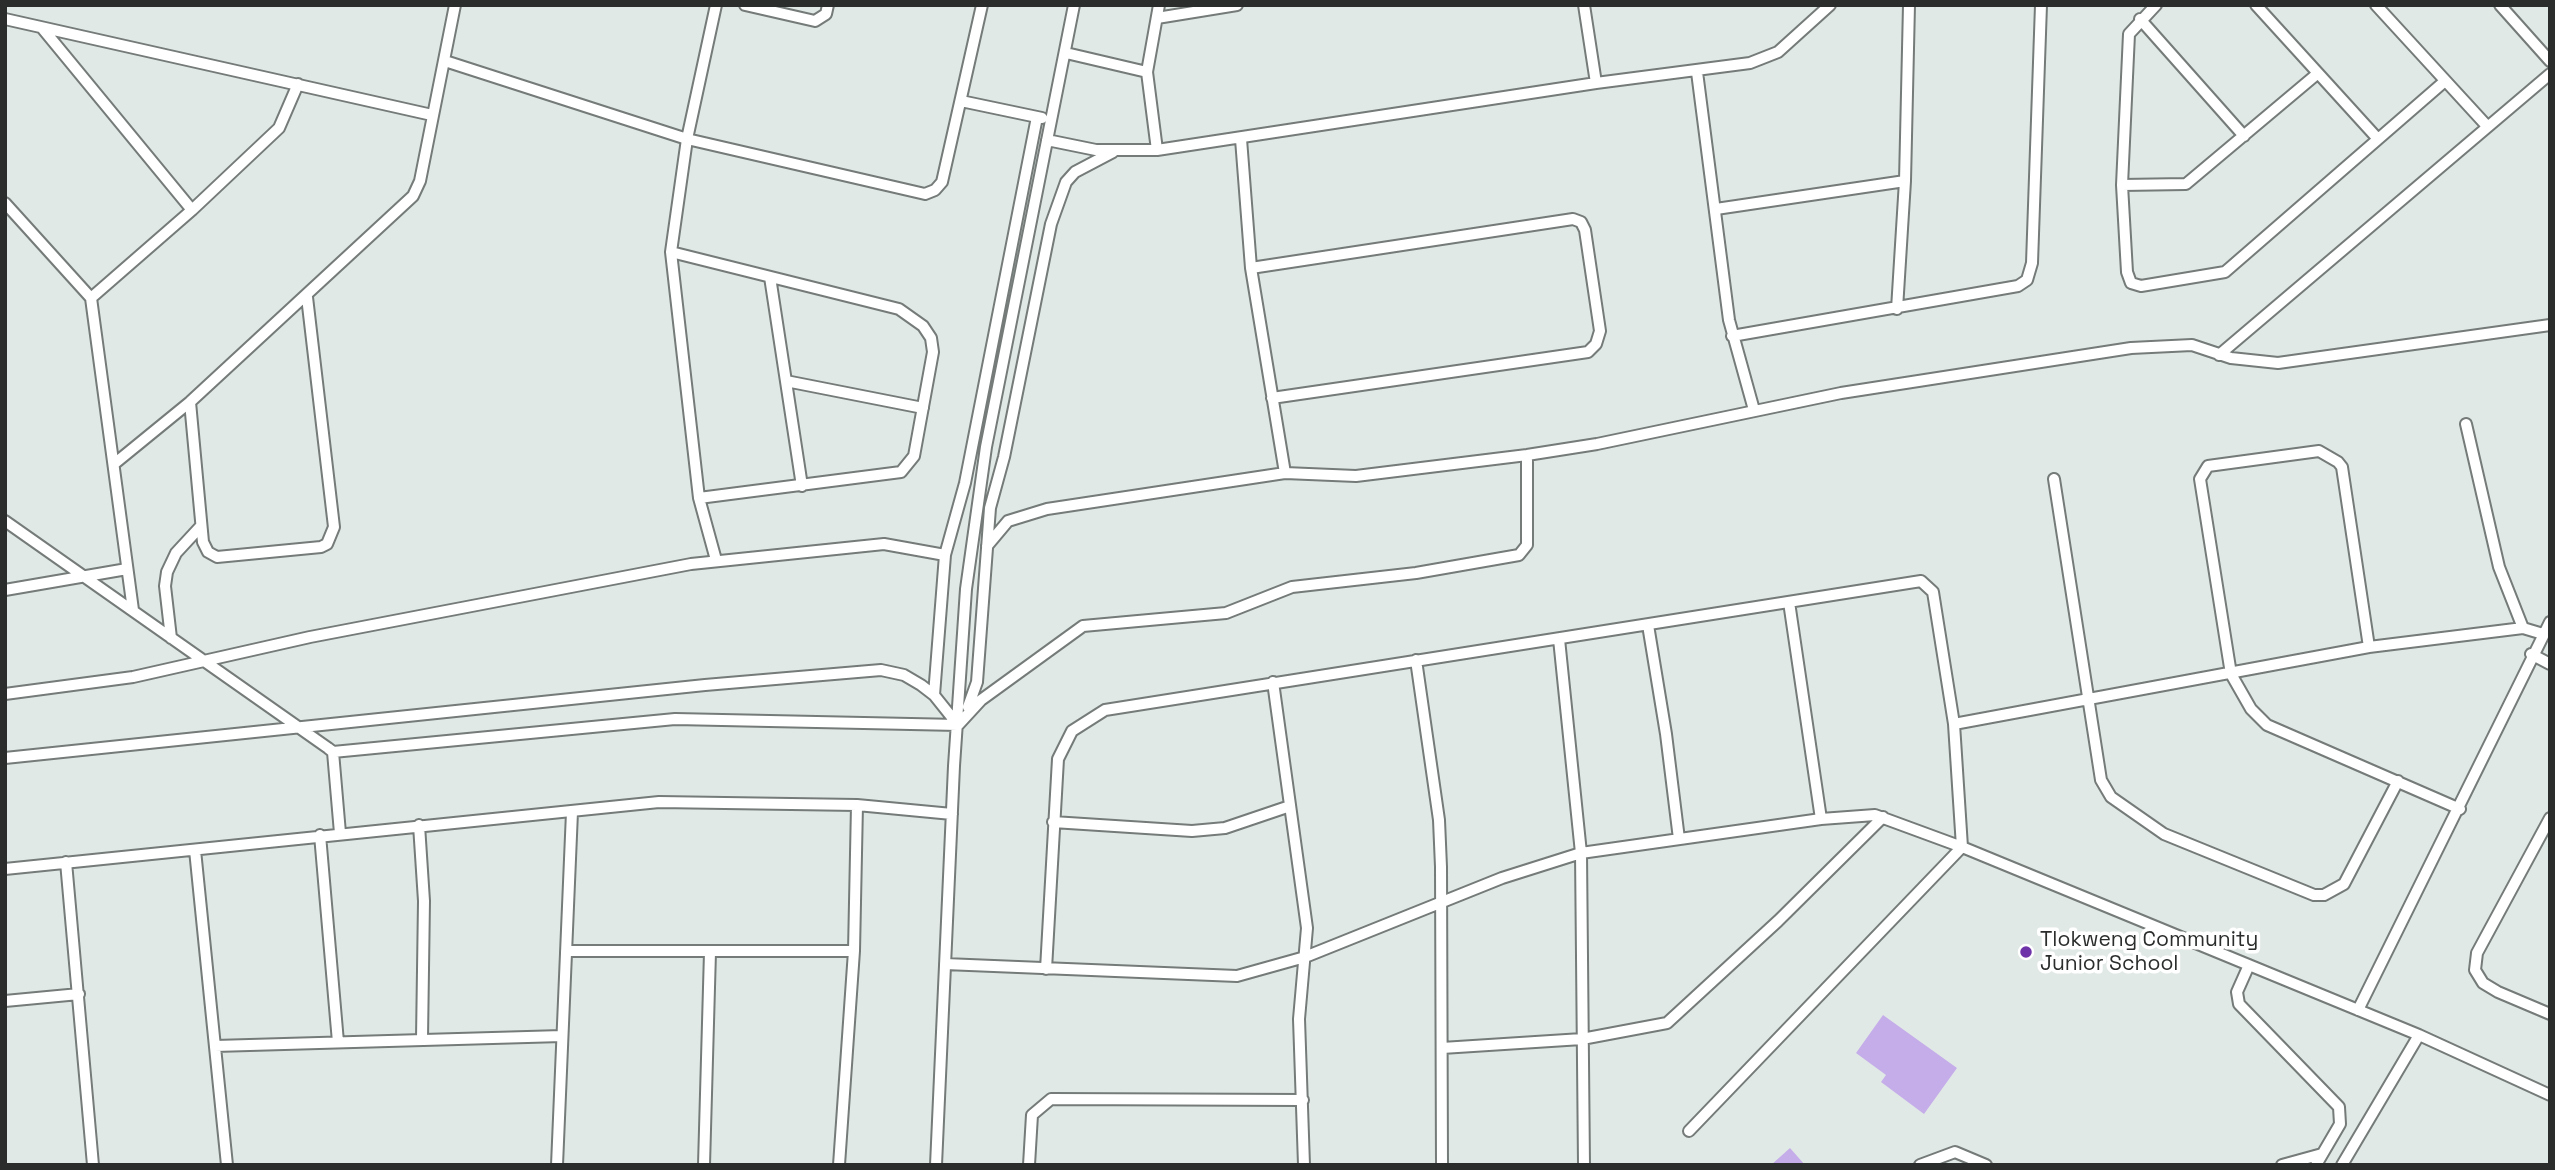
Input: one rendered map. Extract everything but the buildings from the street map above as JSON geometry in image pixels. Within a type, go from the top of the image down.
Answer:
[{"type":"street","points":[[114,464],[190,402],[307,297],[417,192],[455,5]]},
{"type":"street","points":[[716,5],[687,139],[671,252],[699,498],[716,560]]},
{"type":"street","points":[[745,5],[815,21],[826,14],[828,5]]},
{"type":"street","points":[[445,61],[687,139],[925,194],[935,190],[942,182],[982,5]]},
{"type":"street","points":[[936,1165],[952,814],[966,589],[977,506],[1074,5]]},
{"type":"street","points":[[1157,150],[1147,72],[1159,5]]},
{"type":"street","points":[[1157,19],[1237,5]]},
{"type":"street","points":[[1584,5],[1596,83]]},
{"type":"street","points":[[1047,140],[1115,151],[1157,150],[1596,83],[1698,72],[1767,58],[1830,5]]},
{"type":"street","points":[[1896,309],[1905,181],[1909,5]]},
{"type":"street","points":[[1732,336],[2018,286],[2029,276],[2038,139],[2041,5]]},
{"type":"street","points":[[2156,5],[2140,19],[2129,34],[2122,185],[2127,272],[2131,282],[2141,286],[2219,275],[2445,81]]},
{"type":"street","points":[[2256,5],[2378,139]]},
{"type":"street","points":[[2376,5],[2487,127]]},
{"type":"street","points":[[2500,5],[2550,61]]},
{"type":"street","points":[[5,19],[432,115]]},
{"type":"street","points":[[2140,19],[2244,136]]},
{"type":"street","points":[[43,29],[192,210]]},
{"type":"street","points":[[1066,53],[1147,72]]},
{"type":"street","points":[[1698,72],[1732,336],[1754,410]]},
{"type":"street","points":[[2122,185],[2186,184],[2317,74]]},
{"type":"street","points":[[2219,355],[2550,74]]},
{"type":"street","points":[[91,298],[192,210],[281,126],[298,84]]},
{"type":"street","points":[[961,101],[1052,120]]},
{"type":"street","points":[[934,695],[945,555],[965,483],[1037,117]]},
{"type":"street","points":[[1241,139],[1251,268],[1285,473]]},
{"type":"street","points":[[959,721],[971,703],[977,682],[990,508],[1004,457],[1045,250],[1061,191],[1075,173],[1115,151]]},
{"type":"street","points":[[1716,209],[1905,181]]},
{"type":"street","points":[[5,203],[91,298],[133,610]]},
{"type":"street","points":[[1251,268],[1573,219],[1581,222],[1586,230],[1600,331],[1596,344],[1588,352],[1272,398]]},
{"type":"street","points":[[671,252],[899,309],[911,315],[931,338],[933,352],[914,456],[901,472],[699,498]]},
{"type":"street","points":[[770,277],[802,486]]},
{"type":"street","points":[[190,402],[204,548],[217,557],[321,547],[334,534],[307,297]]},
{"type":"street","points":[[986,546],[1008,521],[1047,509],[1285,473],[1356,476],[1527,455],[1608,442],[1841,393],[2131,348],[2192,345],[2219,355],[2248,361],[2302,362],[2550,325]]},
{"type":"street","points":[[786,381],[923,408]]},
{"type":"street","points":[[2466,424],[2499,567],[2523,628]]},
{"type":"street","points":[[2370,647],[2342,467],[2338,462],[2319,452],[2213,463],[2204,470],[2200,479],[2231,674],[2251,709],[2267,725],[2460,809]]},
{"type":"street","points":[[5,521],[90,578],[202,661],[333,752],[675,719],[959,721],[981,701],[1083,626],[1226,613],[1292,587],[1428,571],[1519,555],[1527,545],[1527,455]]},
{"type":"street","points":[[2054,479],[2101,780],[2111,797],[2164,834],[2314,895],[2332,893],[2344,884],[2398,781]]},
{"type":"street","points":[[171,638],[164,586],[167,572],[176,553],[201,526]]},
{"type":"street","points":[[5,694],[133,677],[310,636],[716,560],[884,544],[945,555]]},
{"type":"street","points":[[5,590],[90,578],[127,569]]},
{"type":"street","points":[[1046,969],[1058,758],[1072,731],[1088,718],[1105,710],[1916,581],[1925,583],[1933,592],[1954,724],[1962,847],[1689,1131]]},
{"type":"street","points":[[1789,602],[1821,819]]},
{"type":"street","points":[[2358,1010],[2460,809],[2531,654],[2550,622]]},
{"type":"street","points":[[1648,625],[1666,734],[1679,839]]},
{"type":"street","points":[[1954,724],[2370,647],[2523,628],[2543,634]]},
{"type":"street","points":[[1559,639],[1581,853],[1584,1165]]},
{"type":"street","points":[[2531,654],[2550,664]]},
{"type":"street","points":[[1416,660],[1438,820],[1442,902],[1442,1165]]},
{"type":"street","points":[[5,758],[705,685],[881,670],[904,675],[934,695],[959,721]]},
{"type":"street","points":[[1273,682],[1304,896],[1305,957],[1299,1019],[1304,1165]]},
{"type":"street","points":[[333,752],[340,833]]},
{"type":"street","points":[[5,869],[419,825],[671,802],[857,805],[952,814]]},
{"type":"street","points":[[839,1165],[854,951],[857,805]]},
{"type":"street","points":[[1053,821],[1192,831],[1225,828],[1290,806]]},
{"type":"street","points":[[556,1165],[572,812]]},
{"type":"street","points":[[1442,1048],[1582,1039],[1656,1027],[1675,1018],[1883,817]]},
{"type":"street","points":[[945,964],[1237,976],[1305,957],[1442,902],[1581,853],[1821,819],[1883,817],[2419,1035],[2550,1095]]},
{"type":"street","points":[[2550,818],[2477,953],[2475,970],[2483,983],[2498,992],[2550,1014]]},
{"type":"street","points":[[419,825],[424,901],[422,1038]]},
{"type":"street","points":[[320,835],[338,1042]]},
{"type":"street","points":[[195,849],[227,1165]]},
{"type":"street","points":[[66,862],[93,1165]]},
{"type":"street","points":[[566,951],[854,951]]},
{"type":"street","points":[[704,1165],[709,952]]},
{"type":"street","points":[[2249,965],[2238,992],[2239,1004],[2339,1107],[2340,1124],[2316,1165]]},
{"type":"street","points":[[5,1000],[79,994]]},
{"type":"street","points":[[2342,1165],[2419,1035]]},
{"type":"street","points":[[215,1046],[562,1036]]},
{"type":"street","points":[[1029,1165],[1032,1115],[1051,1099],[1303,1100]]},
{"type":"street","points":[[1920,1165],[1955,1152],[1986,1165]]},
{"type":"street","points":[[2282,1165],[2322,1154]]},
{"type":"shaded area","points":[[1883,1015],[1957,1068],[1924,1114],[1881,1082],[1886,1075],[1856,1053]]},
{"type":"shaded area","points":[[1790,1148],[1805,1165],[1771,1165]]},
{"type":"place","name":"Tlokweng Community Junior School","points":[[2026,952]]}]
